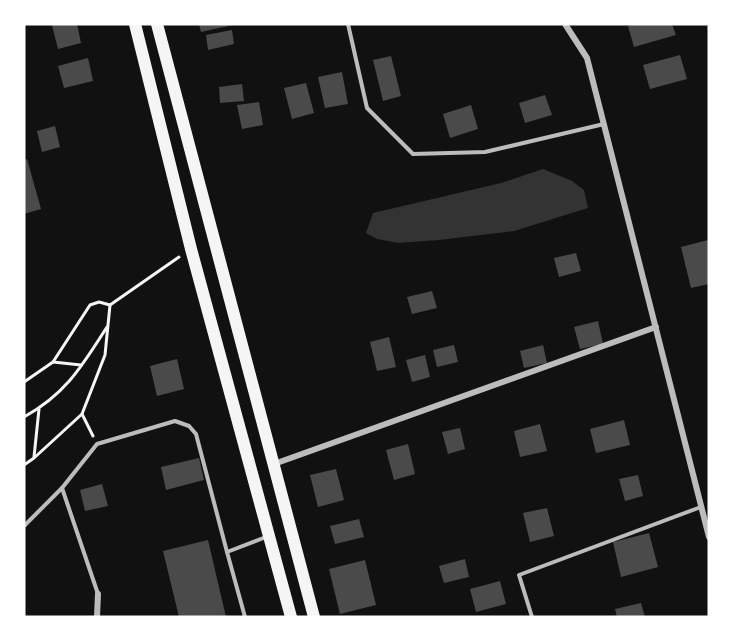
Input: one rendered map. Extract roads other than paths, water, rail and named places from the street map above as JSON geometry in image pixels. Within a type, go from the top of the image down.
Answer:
[{"type":"main road","points":[[135,24],[191,249],[291,617]]},
{"type":"main road","points":[[157,24],[314,617]]},
{"type":"street","points":[[565,24],[587,58],[709,537]]},
{"type":"street","points":[[274,465],[656,327]]},
{"type":"street","points":[[97,617],[98,594]]},
{"type":"lane","points":[[348,24],[367,108],[412,154],[485,152],[604,124]]},
{"type":"lane","points":[[24,526],[62,488],[97,444],[175,421],[189,426],[196,434],[245,617]]},
{"type":"lane","points":[[62,488],[98,594]]},
{"type":"lane","points":[[532,617],[519,575],[701,507]]},
{"type":"lane","points":[[227,552],[270,536]]}]
